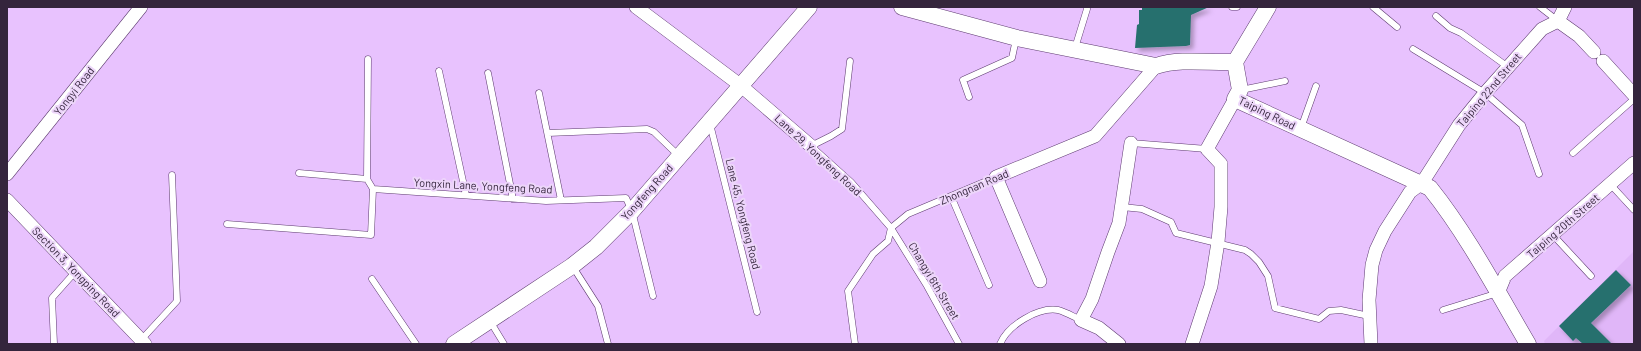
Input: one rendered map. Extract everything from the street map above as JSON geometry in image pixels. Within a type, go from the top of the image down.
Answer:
[{"type":"street","name":"Yongyi Road","points":[[7,174],[141,7]]},
{"type":"street","name":"Lane 29, Yongfeng Road","points":[[636,7],[740,85],[810,146]]},
{"type":"street","name":"Yongfeng Road","points":[[454,344],[572,266],[596,247],[632,211],[709,120],[809,7]]},
{"type":"street","points":[[902,7],[1017,38],[1156,66],[1167,62],[1235,62],[1268,7]]},
{"type":"street","points":[[1565,7],[1558,21],[1579,36],[1634,95]]},
{"type":"street","name":"Taiping 22nd Street","points":[[1371,344],[1369,316],[1372,265],[1376,250],[1385,231],[1410,192],[1422,183],[1459,125],[1485,93],[1542,29],[1558,21]]},
{"type":"street","name":"Taiping Road","points":[[1235,62],[1237,95],[1301,129],[1422,183],[1430,188],[1440,201],[1498,293],[1528,344]]},
{"type":"street","name":"Zhongnan Road","points":[[996,177],[1095,136],[1156,66]]},
{"type":"street","points":[[1192,344],[1211,286],[1218,242],[1221,208],[1221,164],[1207,149],[1237,95]]},
{"type":"street","points":[[1119,344],[1099,328],[1081,320],[1092,299],[1116,232],[1122,206],[1131,143]]},
{"type":"street","name":"Taiping 20th Street","points":[[1498,293],[1505,276],[1634,163]]},
{"type":"street","points":[[996,177],[1040,281]]},
{"type":"street","name":"Section 3, Yongping Road","points":[[7,200],[143,342]]},
{"type":"lane","points":[[1232,7],[1237,7]]},
{"type":"lane","points":[[1373,7],[1397,27]]},
{"type":"lane","points":[[1540,7],[1558,21]]},
{"type":"lane","points":[[1075,50],[1087,9]]},
{"type":"lane","points":[[1436,16],[1450,28],[1461,33],[1508,67]]},
{"type":"lane","points":[[970,97],[963,80],[1012,58],[1017,38]]},
{"type":"lane","points":[[1413,49],[1485,93],[1522,125],[1539,174]]},
{"type":"lane","points":[[227,224],[371,235],[373,189],[367,179],[368,59]]},
{"type":"lane","points":[[810,146],[842,129],[850,61]]},
{"type":"lane","points":[[439,71],[466,195]]},
{"type":"lane","points":[[488,73],[512,199]]},
{"type":"lane","points":[[1237,95],[1285,81]]},
{"type":"lane","points":[[1301,129],[1316,86]]},
{"type":"lane","points":[[539,93],[561,200]]},
{"type":"lane","points":[[1573,153],[1634,99]]},
{"type":"lane","name":"Lane 45, Yongfeng Road","points":[[709,120],[758,312]]},
{"type":"lane","points":[[548,133],[647,129],[654,132],[679,156]]},
{"type":"lane","points":[[1131,143],[1207,149]]},
{"type":"lane","name":"Lane 29, Yongfeng Road","points":[[810,146],[851,182],[892,228]]},
{"type":"lane","points":[[299,173],[367,179]]},
{"type":"lane","points":[[143,342],[177,301],[172,175]]},
{"type":"lane","name":"Zhongnan Road","points":[[855,344],[848,290],[873,254],[888,241],[892,228],[908,214],[996,177]]},
{"type":"lane","points":[[1610,184],[1634,210]]},
{"type":"lane","name":"Yongxin Lane, Yongfeng Road","points":[[373,189],[546,201],[626,198],[632,211]]},
{"type":"lane","points":[[951,196],[989,285]]},
{"type":"lane","points":[[1122,206],[1142,209],[1171,222],[1176,232],[1244,250],[1260,262],[1268,276],[1275,308],[1319,319],[1329,311],[1341,310],[1369,316]]},
{"type":"lane","points":[[632,211],[653,296]]},
{"type":"lane","name":"Changyi 6th Street","points":[[892,228],[927,286],[959,344]]},
{"type":"lane","points":[[1553,235],[1591,276]]},
{"type":"lane","points":[[572,266],[598,306],[608,344]]},
{"type":"lane","points":[[54,344],[52,298],[76,271]]},
{"type":"lane","points":[[372,279],[416,344]]},
{"type":"lane","points":[[1443,310],[1498,293]]},
{"type":"lane","points":[[1000,344],[1011,329],[1032,314],[1044,310],[1058,310],[1081,320]]},
{"type":"lane","points":[[489,320],[504,344]]},
{"type":"shaded area","points":[[1634,251],[1634,344],[1545,344],[1544,341]]},
{"type":"building","points":[[1142,7],[1209,7],[1191,15],[1190,45],[1135,48],[1137,25],[1139,24],[1139,10],[1142,10]]},
{"type":"building","points":[[1616,270],[1631,285],[1591,323],[1612,344],[1583,344],[1576,338],[1573,341],[1559,326]]}]
